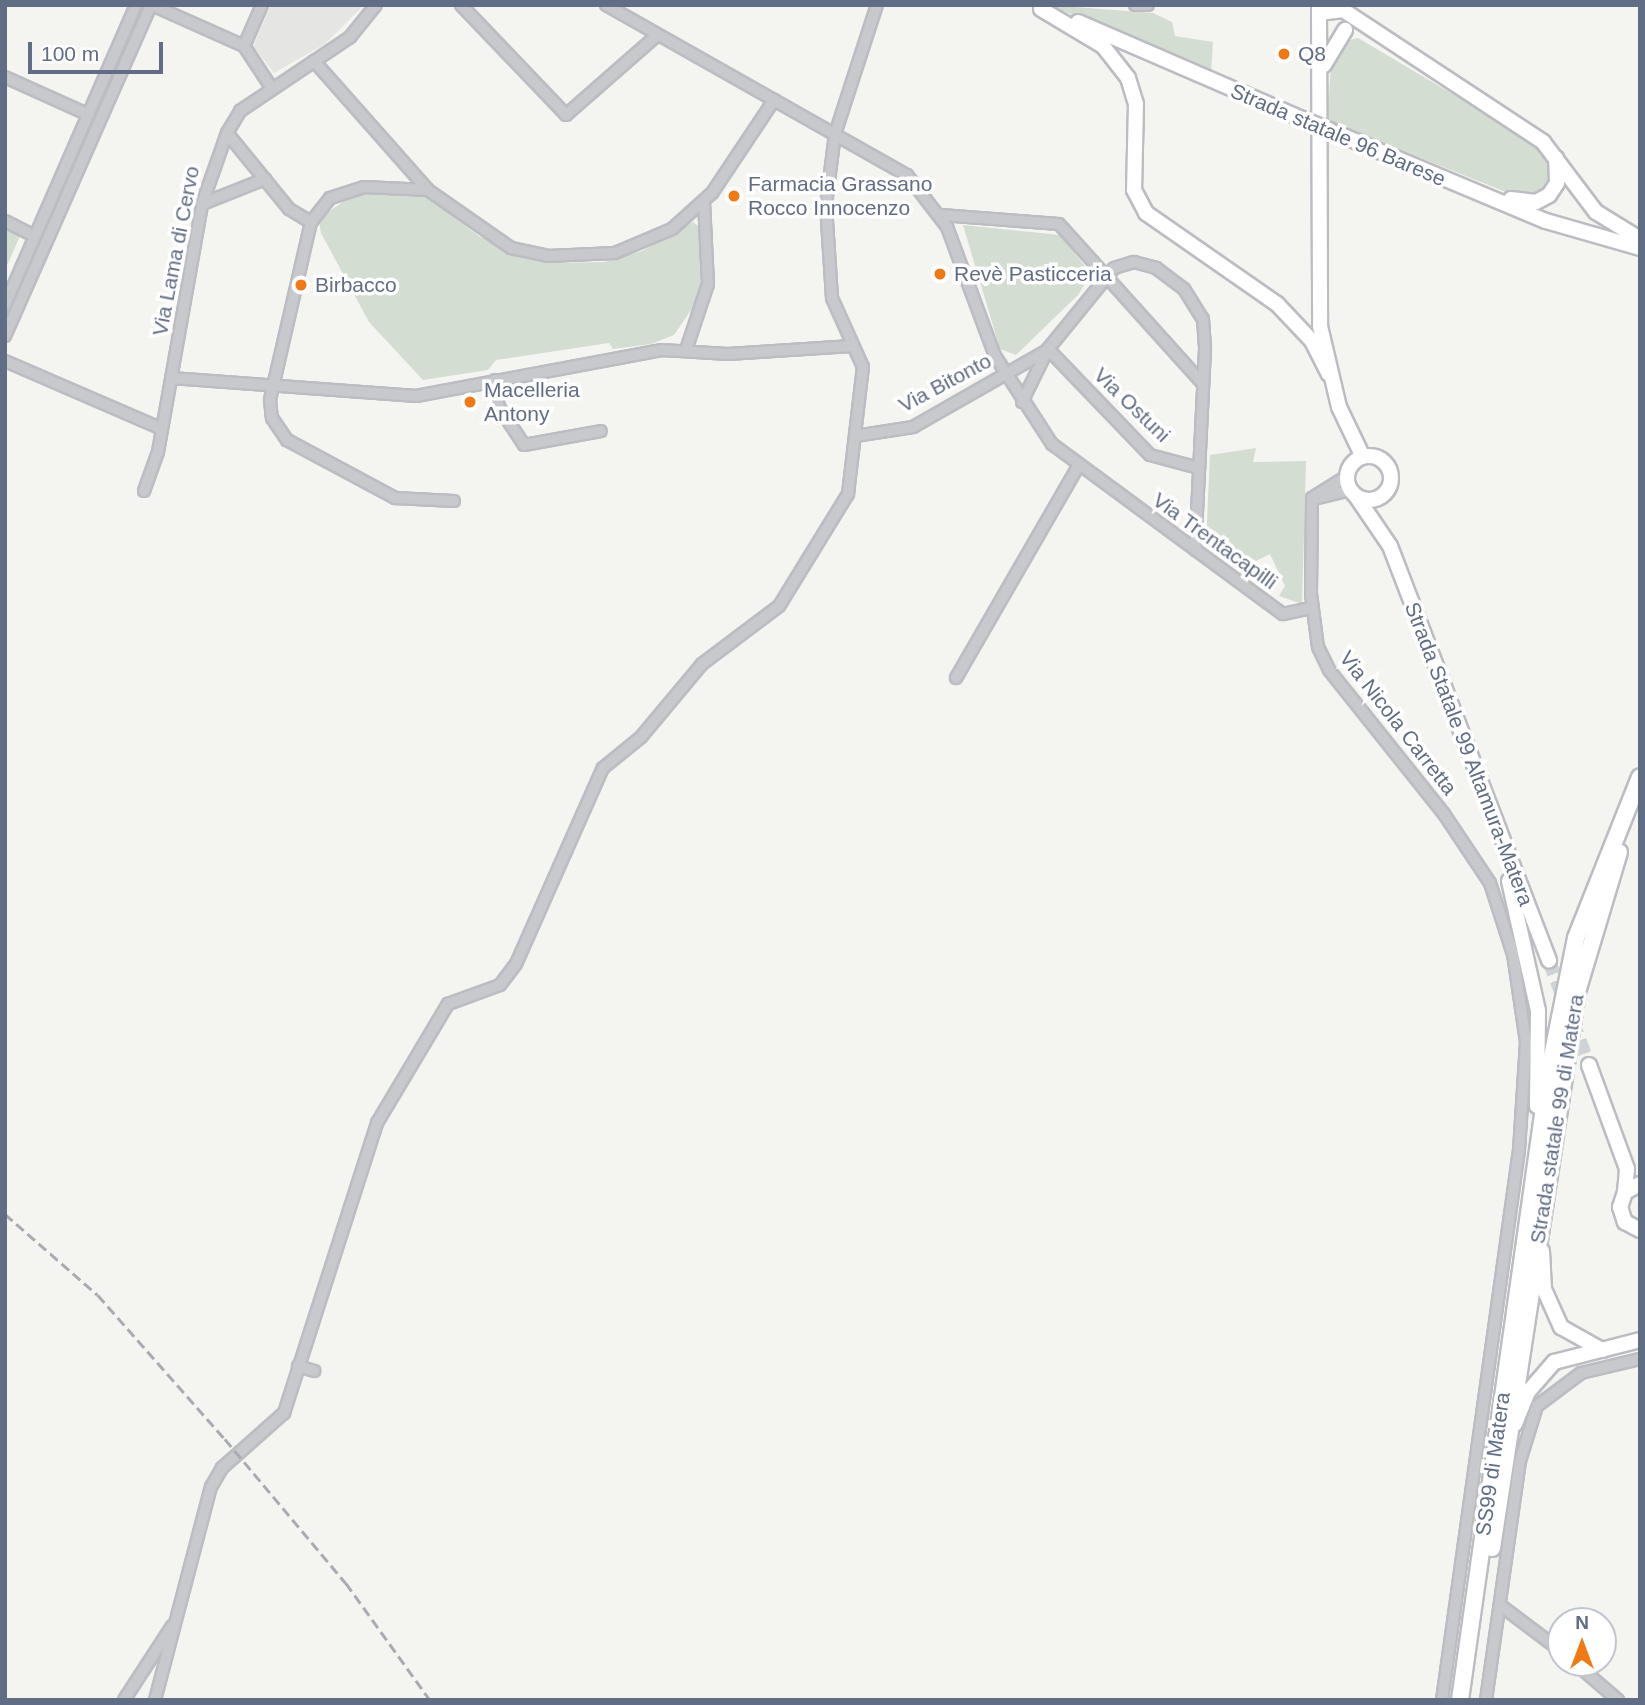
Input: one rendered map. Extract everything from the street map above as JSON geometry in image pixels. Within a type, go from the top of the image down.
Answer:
[{"type":"highway","name":"Strada statale 99 di Matera","points":[[1526,1227],[1576,938],[1640,777]]},
{"type":"highway","name":"Strada statale 99 di Matera","points":[[1508,1442],[1541,1208],[1580,978],[1596,911],[1640,805]]},
{"type":"highway","name":"SS99 di Matera","points":[[1460,1700],[1526,1227]]},
{"type":"highway","points":[[1469,1700],[1508,1442]]},
{"type":"main road","name":"Strada statale 96 Barese","points":[[1036,7],[1546,221],[1640,248]]},
{"type":"main road","points":[[1036,7],[1103,46],[1128,78],[1136,104],[1135,190],[1146,213],[1278,304],[1312,341],[1329,374],[1343,416],[1354,477],[1379,498],[1391,481],[1388,467],[1354,477]]},
{"type":"main road","points":[[1319,12],[1343,7],[1371,32],[1555,153],[1596,212],[1640,239]]},
{"type":"main road","points":[[1319,12],[1315,267],[1329,374]]},
{"type":"main road","points":[[1319,12],[1345,30],[1371,32]]},
{"type":"main road","points":[[1318,83],[1328,49],[1345,30]]},
{"type":"main road","points":[[1427,173],[1522,203],[1536,201],[1557,183],[1555,153]]},
{"type":"main road","name":"Strada Statale 99 Altamura-Matera","points":[[1354,477],[1390,546],[1490,813],[1549,961]]},
{"type":"main road","name":"Strada Statale 99 Altamura-Matera","points":[[1379,498],[1390,546]]},
{"type":"main road","points":[[1490,813],[1529,963],[1541,1041],[1526,1227]]},
{"type":"main road","name":"Strada statale 99 di Matera","points":[[1589,1065],[1627,1169],[1640,1182]]},
{"type":"main road","name":"Strada statale 99 di Matera","points":[[1627,1169],[1621,1215],[1639,1230]]},
{"type":"main road","points":[[1625,1192],[1640,1182]]},
{"type":"main road","points":[[1541,1208],[1549,1304],[1561,1327],[1603,1350]]},
{"type":"main road","points":[[1508,1442],[1539,1376],[1572,1354],[1603,1350],[1640,1340]]},
{"type":"street","points":[[5,305],[136,5]]},
{"type":"street","points":[[5,336],[152,5],[244,46],[271,87]]},
{"type":"street","points":[[244,46],[262,5]]},
{"type":"street","name":"Via Lama di Cervo","points":[[144,491],[162,429],[202,204],[227,133],[240,111],[271,87],[350,37],[376,5]]},
{"type":"street","points":[[461,5],[566,115],[655,37]]},
{"type":"street","name":"Via Trentacapilli","points":[[606,5],[655,37],[907,175],[941,215],[1005,374],[1022,402],[1077,468],[1283,614],[1312,608],[1312,498],[1354,477]]},
{"type":"street","points":[[155,1700],[211,1487],[222,1468],[284,1413],[377,1123],[447,1004],[500,985],[516,964],[603,768],[641,737],[702,664],[779,606],[848,494],[863,367],[832,298],[826,205],[835,134],[877,5]]},
{"type":"street","points":[[1135,5],[1148,5]]},
{"type":"street","points":[[314,61],[428,190],[511,248],[548,256],[591,257],[643,243],[704,202],[774,100]]},
{"type":"street","points":[[5,77],[89,115]]},
{"type":"street","points":[[227,133],[289,209],[311,222]]},
{"type":"street","points":[[202,204],[265,179]]},
{"type":"street","points":[[428,190],[364,187],[330,198],[311,222],[272,385],[272,418],[287,440],[395,498],[454,501]]},
{"type":"street","points":[[686,350],[708,284],[704,202]]},
{"type":"street","points":[[941,215],[1059,224],[1102,277],[1203,384]]},
{"type":"street","points":[[5,221],[34,236]]},
{"type":"street","points":[[1102,277],[1134,262],[1156,268],[1184,289],[1203,319],[1203,384],[1195,550]]},
{"type":"street","name":"Via Bitonto","points":[[1022,402],[1048,349],[1102,277]]},
{"type":"street","points":[[171,378],[416,396],[584,361],[686,350],[728,354],[852,346]]},
{"type":"street","name":"Via Bitonto","points":[[855,436],[913,427],[1048,349]]},
{"type":"street","name":"Via Ostuni","points":[[1048,349],[1150,455],[1199,468]]},
{"type":"street","points":[[5,361],[162,429]]},
{"type":"street","points":[[495,380],[499,407],[524,445],[601,431]]},
{"type":"street","points":[[956,678],[1077,468]]},
{"type":"street","name":"Via Nicola Carretta","points":[[1312,608],[1329,670],[1472,854],[1500,909],[1513,954],[1527,1077],[1442,1700]]},
{"type":"street","points":[[1486,1700],[1520,1461],[1537,1406],[1581,1373],[1640,1359]]},
{"type":"street","points":[[298,1366],[314,1371]]},
{"type":"street","points":[[1500,1605],[1547,1640]]},
{"type":"street","points":[[124,1700],[178,1614]]},
{"type":"street","points":[[1591,1677],[1618,1700]]},
{"type":"shaded area","points":[[271,5],[364,5],[325,44],[274,73],[253,46]]},
{"type":"shaded area","points":[[1049,5],[1153,13],[1172,22],[1175,36],[1213,42],[1211,73]]},
{"type":"shaded area","points":[[1358,38],[1547,150],[1554,160],[1551,182],[1535,197],[1518,197],[1327,120],[1332,55],[1345,41]]},
{"type":"shaded area","points":[[357,192],[421,192],[480,237],[551,263],[605,262],[642,251],[693,222],[701,228],[700,297],[674,335],[651,344],[613,349],[609,343],[496,360],[488,370],[423,380],[369,322],[321,233],[319,222],[327,213]]},
{"type":"shaded area","points":[[963,225],[1060,235],[1084,265],[1088,279],[1078,295],[1016,355],[1000,349]]},
{"type":"shaded area","points":[[5,228],[20,236],[5,270]]},
{"type":"shaded area","points":[[1256,448],[1253,462],[1306,461],[1302,604],[1279,596],[1285,586],[1270,554],[1242,568],[1206,544],[1210,455]]},
{"type":"tunnel","points":[[1549,961],[1565,1002]]},
{"type":"tunnel","points":[[1572,1021],[1589,1065]]},
{"type":"railway","points":[[5,1214],[98,1295],[225,1439],[346,1583],[430,1700]]},
{"type":"place","name":"Q8","points":[[1284,54]]},
{"type":"place","name":"Farmacia Grassano Rocco Innocenzo","points":[[734,196]]},
{"type":"place","name":"Revè Pasticceria","points":[[940,274]]},
{"type":"place","name":"Birbacco","points":[[301,285]]},
{"type":"place","name":"Macelleria Antony","points":[[470,402]]}]
